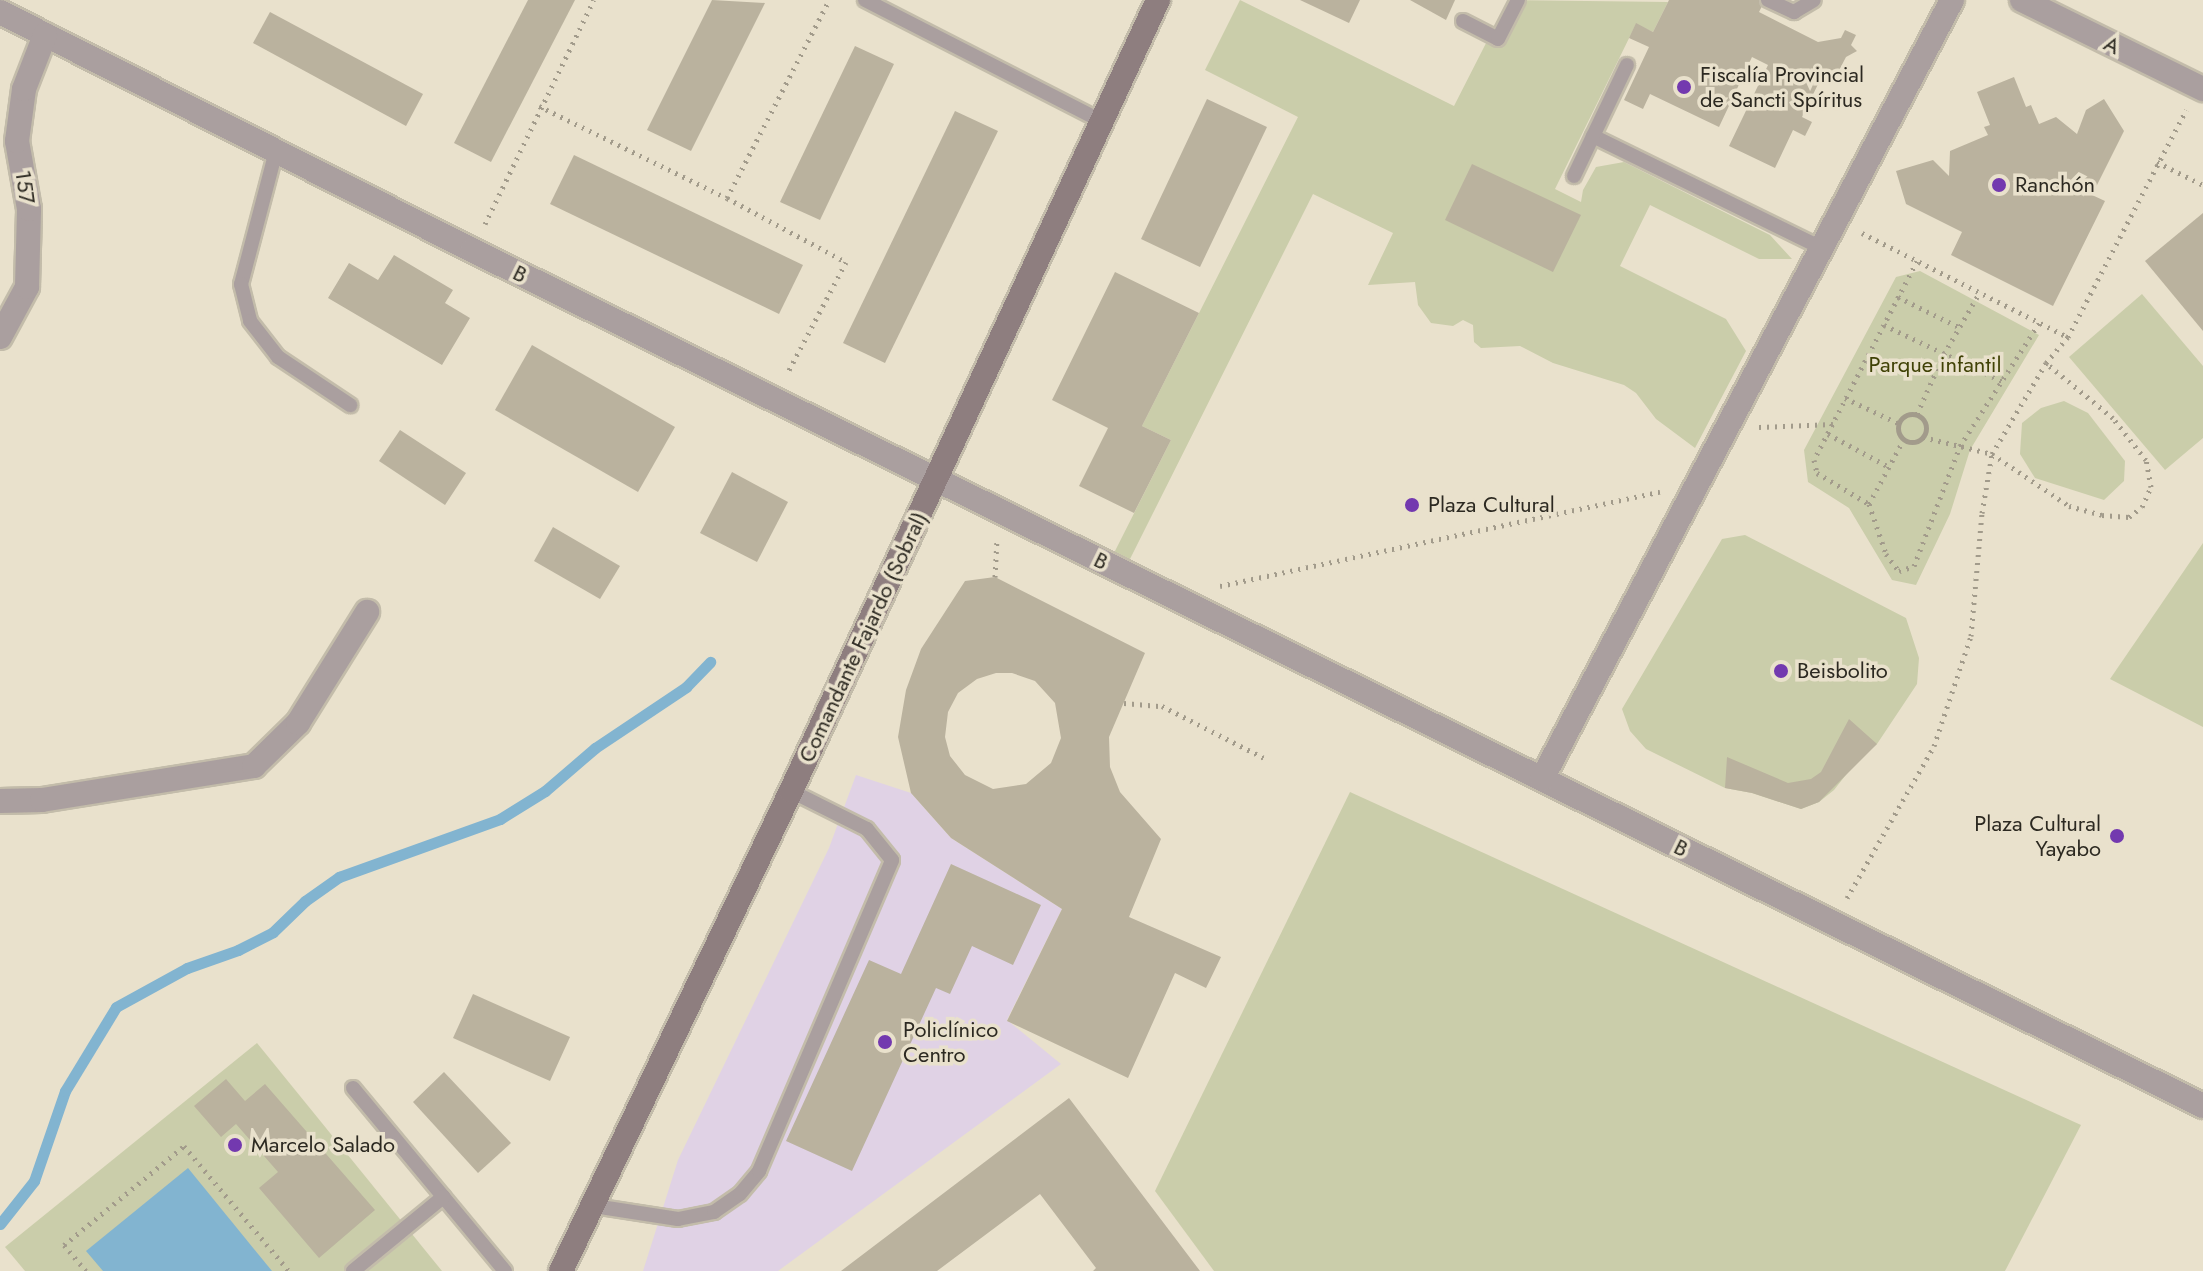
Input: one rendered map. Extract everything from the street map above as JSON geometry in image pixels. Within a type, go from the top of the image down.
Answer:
[{"type":"main road","name":"Comandante Fajardo (Sobral)","points":[[561,1271],[791,791],[1158,0]]},
{"type":"street","points":[[1542,779],[1952,0]]},
{"type":"street","name":"A","points":[[2022,0],[2197,95]]},
{"type":"street","name":"B","points":[[0,12],[472,250],[2203,1106]]},
{"type":"street","name":"157","points":[[0,337],[27,287],[29,209],[17,141],[24,89],[45,35]]},
{"type":"street","points":[[0,801],[42,800],[254,766],[298,723],[367,612]]},
{"type":"lane","points":[[865,0],[1101,121]]},
{"type":"lane","points":[[1463,21],[1498,39],[1518,0]]},
{"type":"lane","points":[[1768,0],[1794,12],[1814,0]]},
{"type":"lane","points":[[1574,176],[1627,65]]},
{"type":"lane","points":[[1593,136],[1822,248]]},
{"type":"lane","points":[[276,151],[241,284],[250,321],[278,357],[350,405]]},
{"type":"lane","points":[[594,1206],[678,1219],[714,1212],[740,1194],[759,1171],[892,860],[867,829],[791,791]]},
{"type":"lane","points":[[353,1088],[505,1271]]},
{"type":"lane","points":[[353,1271],[443,1197]]},
{"type":"path","points":[[472,250],[539,106],[594,0]]},
{"type":"path","points":[[727,198],[829,0]]},
{"type":"path","points":[[1844,903],[1934,746],[1967,650],[1971,636],[1982,513],[1992,454],[2046,363],[2068,337],[2157,162],[2197,95]]},
{"type":"path","points":[[539,106],[727,198],[846,262],[773,399]]},
{"type":"path","points":[[2157,162],[2203,185]]},
{"type":"path","points":[[1850,227],[2068,337]]},
{"type":"path","points":[[1917,261],[1814,460],[1817,473],[1869,504],[1886,554],[1899,571],[1914,566],[1960,446],[2040,322]]},
{"type":"path","points":[[1917,414],[1944,354],[1980,292]]},
{"type":"path","points":[[1898,297],[1961,328]]},
{"type":"path","points":[[1884,325],[2002,381]]},
{"type":"path","points":[[1904,439],[1916,441],[1923,437],[1992,454],[2069,506],[2102,515],[2129,517],[2142,507],[2151,487],[2146,460],[2113,418],[2046,363]]},
{"type":"path","points":[[1845,398],[1898,423],[1904,439],[1869,504]]},
{"type":"path","points":[[1898,423],[1904,416],[1917,414]]},
{"type":"path","points":[[1917,414],[1926,423],[1923,437]]},
{"type":"path","points":[[1746,427],[1833,424]]},
{"type":"path","points":[[1828,434],[1889,467]]},
{"type":"path","points":[[1172,597],[1698,484]]},
{"type":"path","points":[[1124,703],[1162,706],[1264,758]]},
{"type":"path","points":[[86,1271],[64,1245],[184,1146],[289,1271]]},
{"type":"shaded area","name":"Policlínico Centro","points":[[856,775],[911,793],[951,838],[1062,909],[1007,1020],[1061,1064],[778,1271],[643,1271],[678,1160],[829,848]]},
{"type":"green space","points":[[1240,0],[1454,106],[1508,0],[1668,2],[1653,32],[1636,24],[1555,189],[1581,202],[1583,190],[1596,167],[1624,162],[1770,235],[1792,259],[1759,259],[1650,205],[1620,266],[1726,319],[1746,351],[1695,448],[1656,419],[1636,393],[1624,385],[1553,363],[1520,346],[1481,348],[1474,342],[1473,325],[1463,320],[1453,326],[1431,323],[1418,305],[1415,282],[1368,285],[1393,233],[1313,194],[1129,561],[1114,553],[1171,440],[1142,426],[1298,117],[1205,70]]},
{"type":"green space","name":"Parque infantil","points":[[1920,271],[2039,335],[1970,450],[1950,514],[1916,585],[1892,580],[1849,508],[1808,482],[1804,450],[1896,277]]},
{"type":"green space","points":[[2142,294],[2203,366],[2203,438],[2165,470],[2069,357]]},
{"type":"green space","points":[[2064,401],[2088,413],[2125,461],[2124,481],[2104,500],[2035,478],[2020,454],[2022,423],[2041,408]]},
{"type":"green space","name":"Beisbolito","points":[[1745,535],[1906,618],[1919,658],[1917,684],[1877,744],[1856,762],[1834,790],[1819,802],[1801,809],[1725,788],[1646,749],[1630,731],[1622,709],[1722,539]]},
{"type":"green space","points":[[2203,543],[2203,727],[2110,679]]},
{"type":"green space","points":[[1350,792],[2081,1125],[2005,1271],[1214,1271],[1155,1191]]},
{"type":"green space","name":"Marcelo Salado","points":[[257,1043],[442,1271],[25,1271],[5,1247]]},
{"type":"water","points":[[188,1168],[272,1271],[103,1271],[86,1251]]},
{"type":"building","points":[[528,0],[575,0],[491,162],[454,143]]},
{"type":"building","points":[[712,0],[765,3],[691,151],[647,130]]},
{"type":"building","points":[[1300,0],[1360,0],[1349,23]]},
{"type":"building","points":[[1410,0],[1455,0],[1446,20]]},
{"type":"building","name":"Fiscalía Provincial de Sancti Spíritus","points":[[1669,0],[1765,0],[1759,12],[1818,42],[1841,38],[1845,30],[1856,35],[1851,45],[1857,51],[1846,57],[1834,80],[1823,74],[1802,117],[1812,122],[1805,136],[1793,130],[1775,168],[1729,146],[1768,65],[1752,57],[1719,127],[1650,94],[1643,109],[1624,100],[1649,47],[1629,38],[1636,23],[1653,32]]},
{"type":"building","points":[[270,12],[423,94],[406,126],[253,43]]},
{"type":"building","points":[[855,46],[894,64],[820,220],[780,202]]},
{"type":"building","name":"Ranchón","points":[[2014,77],[2026,107],[2031,105],[2039,124],[2056,117],[2077,134],[2086,110],[2104,99],[2124,131],[2092,195],[2105,201],[2053,306],[1951,255],[1962,232],[1906,204],[1896,171],[1933,160],[1949,176],[1950,151],[1988,135],[1984,127],[1990,125],[1977,92]]},
{"type":"building","points":[[1207,99],[1267,127],[1200,267],[1141,239]]},
{"type":"building","points":[[955,111],[998,131],[885,363],[843,343]]},
{"type":"building","points":[[574,155],[803,265],[779,314],[550,204]]},
{"type":"building","points":[[1472,164],[1581,215],[1553,272],[1445,220]]},
{"type":"building","points":[[2203,213],[2203,331],[2145,261]]},
{"type":"building","points":[[394,255],[453,290],[445,303],[470,318],[442,365],[328,298],[349,263],[378,280]]},
{"type":"building","points":[[1115,272],[1199,313],[1142,426],[1171,440],[1134,513],[1079,486],[1108,428],[1052,400]]},
{"type":"building","points":[[532,345],[675,427],[638,492],[495,410]]},
{"type":"building","points":[[400,430],[466,473],[445,505],[379,461]]},
{"type":"building","points":[[732,472],[788,502],[757,562],[700,533]]},
{"type":"building","points":[[553,527],[620,566],[600,599],[534,561]]},
{"type":"building","points":[[995,577],[1145,653],[1109,737],[1110,767],[1120,792],[1161,839],[1129,917],[1221,957],[1206,988],[1175,973],[1128,1078],[1007,1021],[1062,909],[951,838],[911,793],[898,737],[906,690],[921,649],[965,581]],"holes":[[[996,673],[1012,673],[1035,681],[1055,703],[1061,738],[1051,763],[1026,784],[993,789],[965,775],[950,756],[945,737],[948,712],[958,693],[977,679]]]},
{"type":"building","points":[[1849,719],[1877,744],[1819,802],[1801,809],[1725,788],[1727,757],[1788,783],[1811,779],[1821,772]]},
{"type":"building","points":[[951,864],[1041,905],[1013,965],[972,946],[950,994],[936,988],[852,1171],[786,1141],[869,960],[901,974]]},
{"type":"building","points":[[473,994],[570,1037],[550,1081],[453,1038]]},
{"type":"building","points":[[444,1072],[511,1143],[478,1173],[413,1102]]},
{"type":"building","points":[[226,1079],[245,1101],[265,1084],[375,1210],[319,1258],[259,1188],[278,1172],[236,1124],[221,1137],[194,1106]]},
{"type":"building","points":[[1069,1098],[1200,1271],[1093,1271],[1096,1268],[1040,1194],[937,1271],[841,1271]]},
{"type":"waterway","points":[[0,1224],[34,1181],[65,1091],[116,1007],[187,968],[238,950],[273,932],[305,901],[339,877],[500,819],[545,791],[595,748],[686,687],[710,662]]},
{"type":"place","name":"Fiscalía Provincial de Sancti Spíritus","points":[[1684,87]]},
{"type":"place","name":"Ranchón","points":[[1999,185]]},
{"type":"place","name":"Plaza Cultural","points":[[1412,505]]},
{"type":"place","name":"Beisbolito","points":[[1781,671]]},
{"type":"place","name":"Plaza Cultural Yayabo","points":[[2117,836]]},
{"type":"place","name":"Policlínico Centro","points":[[885,1042]]},
{"type":"place","name":"Marcelo Salado","points":[[235,1145]]}]
